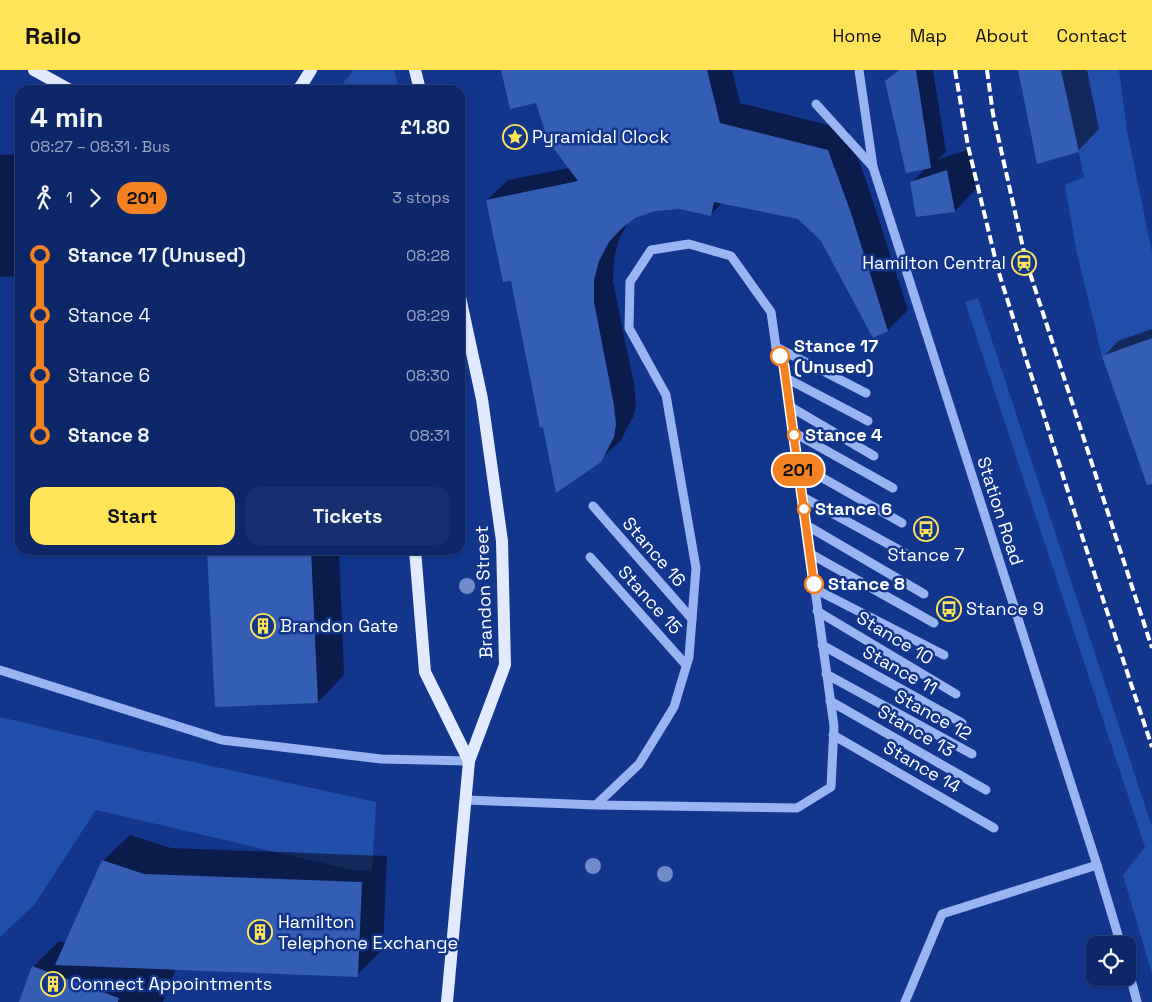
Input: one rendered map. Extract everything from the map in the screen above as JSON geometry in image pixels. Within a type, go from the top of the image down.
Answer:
[{"type":"main road","points":[[34,70],[61,85]]},
{"type":"main road","points":[[302,85],[311,70]]},
{"type":"main road","points":[[415,70],[419,85]]},
{"type":"main road","name":"Brandon Street","points":[[448,1002],[470,761],[506,665],[502,541],[482,399],[465,320]]},
{"type":"main road","points":[[416,555],[425,672],[470,761]]},
{"type":"street","points":[[859,70],[873,167]]},
{"type":"street","name":"Station Road","points":[[816,104],[873,167],[1118,936]]},
{"type":"street","points":[[467,800],[596,805],[797,808],[831,787],[834,726],[786,378],[784,366],[776,347],[771,312],[731,256],[689,244],[652,250],[630,282],[629,328],[666,395],[696,568],[689,657],[674,707],[639,764],[596,805]]},
{"type":"street","points":[[776,347],[866,393]]},
{"type":"street","points":[[786,378],[868,421]]},
{"type":"street","points":[[789,406],[874,456]]},
{"type":"street","points":[[793,432],[893,488]]},
{"type":"street","points":[[798,464],[902,523]]},
{"type":"street","points":[[802,496],[912,557]]},
{"type":"street","name":"Stance 16","points":[[592,506],[692,618]]},
{"type":"street","points":[[806,525],[924,594]]},
{"type":"street","points":[[809,553],[934,623]]},
{"type":"street","name":"Stance 15","points":[[590,557],[686,665]]},
{"type":"street","points":[[815,589],[944,656]]},
{"type":"street","name":"Stance 10","points":[[817,611],[956,694]]},
{"type":"street","name":"Stance 11","points":[[822,645],[962,723]]},
{"type":"street","points":[[0,670],[222,740],[381,759],[470,761]]},
{"type":"street","name":"Stance 12","points":[[826,674],[972,754]]},
{"type":"street","name":"Stance 13","points":[[830,701],[986,790]]},
{"type":"street","name":"Stance 14","points":[[833,735],[994,828]]},
{"type":"street","points":[[905,1002],[942,914],[1097,865]]},
{"type":"street","points":[[1133,986],[1137,1002]]},
{"type":"shaded area","points":[[353,70],[394,70],[398,85],[341,85]]},
{"type":"shaded area","points":[[1061,70],[1119,70],[1127,131],[1152,252],[1152,338],[1102,356],[1076,249],[1065,185],[1084,177]]},
{"type":"shaded area","points":[[978,298],[1152,827],[1152,974],[1123,875],[1145,847],[965,302]]},
{"type":"shaded area","points":[[0,717],[152,753],[376,802],[372,871],[353,870],[96,810],[34,905],[0,937]]},
{"type":"building","points":[[501,70],[707,70],[720,123],[828,150],[851,213],[888,331],[873,338],[821,241],[798,219],[714,202],[711,216],[680,209],[655,211],[635,218],[609,242],[599,261],[594,280],[594,302],[614,405],[616,424],[614,437],[601,462],[556,493],[543,427],[540,428],[511,281],[503,282],[486,200],[578,181],[548,141],[536,103],[510,109]]},
{"type":"building","points":[[899,70],[916,70],[931,168],[906,173],[885,81]]},
{"type":"building","points":[[1018,70],[1061,70],[1079,152],[1037,164]]},
{"type":"building","points":[[947,170],[955,212],[916,217],[910,182]]},
{"type":"building","points":[[1152,338],[1152,484],[1147,485],[1102,356]]},
{"type":"building","name":"Brandon Gate","points":[[207,555],[311,555],[318,703],[215,707]]},
{"type":"building","name":"Hamilton Telephone Exchange","points":[[102,860],[144,874],[362,882],[358,977],[55,965]]},
{"type":"building","name":"Connect Appointments","points":[[32,966],[119,998],[118,1002],[19,1002]]},
{"type":"railway","points":[[955,70],[968,146],[998,270],[1083,539],[1152,747]]},
{"type":"railway","points":[[987,70],[993,114],[1026,261],[1152,648]]},
{"type":"bus line","name":"201","points":[[780,356],[784,366],[814,584]]},
{"type":"place","name":"Pyramidal Clock","points":[[515,137]]},
{"type":"place","name":"Hamilton Central","points":[[1024,263]]},
{"type":"place","name":"Stance 17 (Unused)","points":[[780,356]]},
{"type":"place","name":"Stance 4","points":[[794,435]]},
{"type":"place","name":"Stance 6","points":[[804,509]]},
{"type":"place","name":"Stance 7","points":[[926,529]]},
{"type":"place","name":"Stance 8","points":[[814,584]]},
{"type":"place","name":"Stance 9","points":[[949,609]]},
{"type":"place","name":"Brandon Gate","points":[[263,626]]},
{"type":"place","name":"Hamilton Telephone Exchange","points":[[260,932]]},
{"type":"place","name":"Connect Appointments","points":[[53,984]]}]
